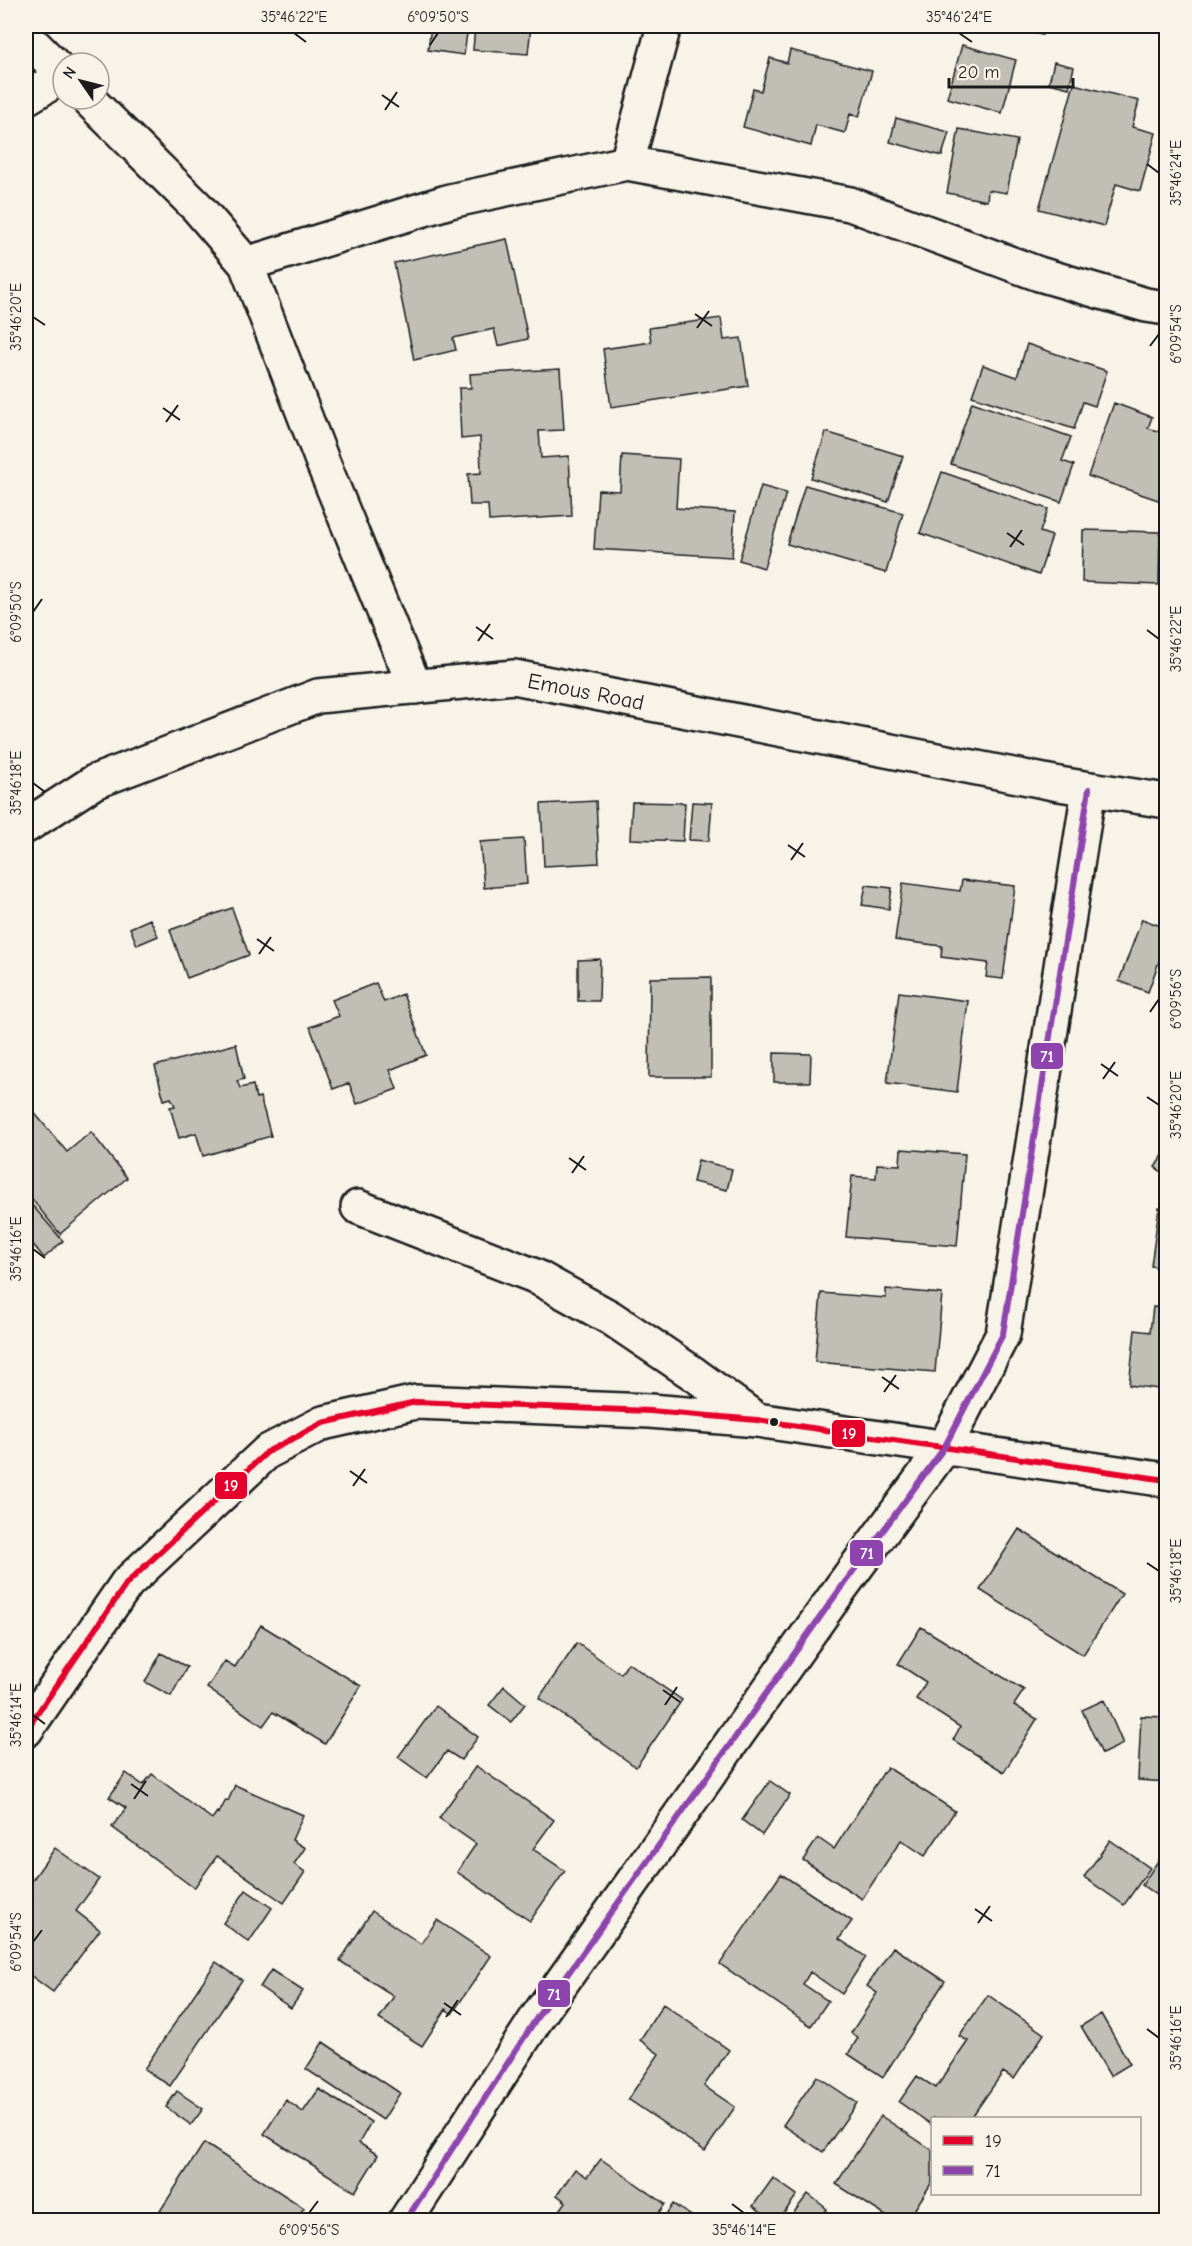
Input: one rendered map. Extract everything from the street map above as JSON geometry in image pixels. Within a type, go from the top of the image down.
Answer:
[{"type":"street","points":[[627,163],[664,26]]},
{"type":"street","points":[[26,37],[51,63]]},
{"type":"street","points":[[26,98],[51,82]]},
{"type":"street","points":[[100,111],[197,207],[246,264],[323,463],[416,687]]},
{"type":"street","points":[[246,264],[450,201],[627,163],[850,204],[1039,274],[1146,305],[1167,308]]},
{"type":"street","name":"Emous Road","points":[[26,826],[94,782],[318,696],[514,677],[1089,789],[1167,801]]},
{"type":"street","points":[[406,2220],[538,2016],[840,1589],[944,1448],[1003,1334],[1089,789]]},
{"type":"street","points":[[358,1207],[535,1276],[611,1318],[694,1374],[756,1420]]},
{"type":"street","points":[[26,1730],[127,1583],[267,1452],[323,1423],[416,1402],[650,1411],[756,1420],[1167,1480]]},
{"type":"building","points":[[431,26],[468,26],[464,55],[428,50]]},
{"type":"building","points":[[475,26],[531,26],[528,54],[473,50]]},
{"type":"building","points":[[1007,26],[1044,26],[1042,35]]},
{"type":"building","points":[[962,45],[1016,60],[1002,113],[947,98]]},
{"type":"building","points":[[790,50],[872,71],[859,117],[850,114],[845,133],[816,125],[811,146],[743,127],[753,89],[761,91],[770,58],[787,63]]},
{"type":"building","points":[[1054,62],[1074,67],[1069,88],[1049,83]]},
{"type":"building","points":[[1074,84],[1139,101],[1132,127],[1156,133],[1140,191],[1116,184],[1104,226],[1039,209]]},
{"type":"building","points":[[896,118],[949,132],[942,156],[890,142]]},
{"type":"building","points":[[959,129],[1017,140],[1007,193],[988,190],[987,201],[947,193]]},
{"type":"building","points":[[507,239],[528,339],[498,346],[494,329],[453,338],[456,350],[414,360],[394,263]]},
{"type":"building","points":[[721,318],[724,340],[741,338],[748,386],[611,407],[603,349],[651,342],[649,328]]},
{"type":"building","points":[[1027,344],[1107,371],[1095,406],[1083,402],[1074,429],[972,396],[983,365],[1017,377]]},
{"type":"building","points":[[560,369],[564,430],[539,431],[541,458],[569,456],[572,516],[489,521],[488,505],[470,505],[468,474],[481,473],[480,437],[461,439],[459,388],[471,388],[470,374]]},
{"type":"building","points":[[972,402],[1071,437],[1062,461],[1074,465],[1061,502],[951,464]]},
{"type":"building","points":[[1114,403],[1152,417],[1148,428],[1166,434],[1166,486],[1161,501],[1088,476]]},
{"type":"building","points":[[826,432],[903,456],[888,502],[811,478]]},
{"type":"building","points":[[622,455],[679,459],[676,508],[735,512],[732,557],[594,549],[598,490],[620,491]]},
{"type":"building","points":[[942,472],[1048,509],[1040,532],[1052,536],[1039,575],[920,533]]},
{"type":"building","points":[[805,485],[903,513],[886,573],[787,544]]},
{"type":"building","points":[[761,486],[786,493],[764,568],[739,560]]},
{"type":"building","points":[[1083,530],[1160,532],[1159,585],[1082,582]]},
{"type":"building","points":[[596,801],[599,863],[544,866],[541,804]]},
{"type":"building","points":[[632,802],[685,803],[683,841],[630,839]]},
{"type":"building","points":[[692,802],[712,803],[709,841],[689,840]]},
{"type":"building","points":[[524,839],[527,884],[484,888],[480,842]]},
{"type":"building","points":[[962,880],[1015,886],[1003,979],[986,977],[988,963],[941,957],[942,946],[895,940],[903,883],[960,891]]},
{"type":"building","points":[[866,885],[892,888],[889,909],[862,905]]},
{"type":"building","points":[[232,908],[249,955],[187,978],[170,930]]},
{"type":"building","points":[[150,919],[158,936],[137,945],[130,928]]},
{"type":"building","points":[[1142,919],[1166,928],[1166,942],[1148,992],[1119,981]]},
{"type":"building","points":[[600,959],[599,1001],[578,1001],[578,960]]},
{"type":"building","points":[[711,977],[711,1077],[649,1077],[650,978]]},
{"type":"building","points":[[376,983],[384,1002],[403,994],[426,1055],[390,1070],[397,1089],[357,1104],[349,1083],[333,1089],[310,1027],[339,1016],[332,1000]]},
{"type":"building","points":[[899,992],[968,1001],[957,1092],[887,1083]]},
{"type":"building","points":[[236,1044],[244,1079],[237,1081],[240,1088],[253,1085],[256,1098],[260,1097],[271,1136],[203,1156],[196,1133],[179,1138],[170,1107],[175,1106],[171,1098],[164,1100],[155,1066]]},
{"type":"building","points":[[774,1053],[811,1054],[810,1082],[774,1082]]},
{"type":"building","points":[[32,1110],[67,1152],[91,1132],[127,1178],[60,1234],[26,1192],[26,1115]]},
{"type":"building","points":[[901,1149],[965,1154],[957,1246],[846,1237],[852,1176],[876,1178],[877,1164],[900,1165]]},
{"type":"building","points":[[1166,1151],[1166,1175],[1155,1167]]},
{"type":"building","points":[[698,1160],[732,1169],[727,1190],[693,1182]]},
{"type":"building","points":[[26,1198],[63,1241],[44,1258],[26,1236]]},
{"type":"building","points":[[1159,1208],[1166,1209],[1166,1268],[1151,1266]]},
{"type":"building","points":[[886,1289],[942,1294],[935,1372],[815,1362],[821,1293],[886,1298]]},
{"type":"building","points":[[1153,1307],[1166,1308],[1166,1390],[1129,1385],[1135,1330],[1150,1332]]},
{"type":"building","points":[[1019,1529],[1122,1594],[1083,1655],[980,1590]]},
{"type":"building","points":[[261,1625],[361,1686],[325,1744],[273,1712],[263,1726],[207,1688],[225,1661],[235,1667]]},
{"type":"building","points":[[921,1627],[1024,1690],[1014,1705],[1037,1719],[1004,1772],[953,1740],[960,1727],[916,1699],[926,1682],[898,1664]]},
{"type":"building","points":[[577,1643],[621,1674],[628,1663],[682,1700],[636,1767],[539,1698]]},
{"type":"building","points":[[161,1653],[187,1667],[171,1696],[145,1682]]},
{"type":"building","points":[[504,1686],[525,1704],[511,1722],[489,1705]]},
{"type":"building","points":[[1104,1700],[1123,1744],[1102,1754],[1082,1710]]},
{"type":"building","points":[[436,1706],[478,1737],[461,1760],[447,1751],[427,1778],[398,1757]]},
{"type":"building","points":[[1141,1716],[1166,1717],[1166,1782],[1138,1780]]},
{"type":"building","points":[[476,1766],[554,1820],[533,1849],[565,1871],[530,1921],[457,1872],[476,1844],[439,1818]]},
{"type":"building","points":[[887,1767],[955,1811],[925,1856],[901,1840],[862,1899],[803,1860],[818,1838],[834,1849]]},
{"type":"building","points":[[126,1773],[143,1785],[152,1774],[212,1819],[217,1812],[219,1813],[226,1800],[228,1801],[235,1785],[303,1815],[292,1840],[305,1848],[294,1864],[305,1872],[284,1903],[217,1856],[194,1888],[112,1827],[126,1808],[109,1797]]},
{"type":"building","points":[[770,1781],[790,1795],[762,1835],[742,1820]]},
{"type":"building","points":[[1110,1840],[1150,1868],[1124,1905],[1084,1877]]},
{"type":"building","points":[[55,1848],[99,1879],[76,1911],[100,1930],[53,1992],[26,1972],[26,1908],[33,1898],[26,1893],[26,1889]]},
{"type":"building","points":[[1166,1849],[1166,1902],[1142,1885]]},
{"type":"building","points":[[781,1874],[852,1921],[839,1939],[866,1957],[842,1994],[810,1972],[803,1984],[828,2001],[811,2026],[720,1964]]},
{"type":"building","points":[[246,1890],[272,1908],[249,1942],[223,1923]]},
{"type":"building","points":[[372,1911],[421,1944],[437,1920],[491,1956],[452,2014],[446,2009],[422,2046],[379,2019],[394,1996],[340,1961]]},
{"type":"building","points":[[893,1947],[945,1981],[883,2077],[848,2054],[858,2038],[851,2033],[877,1993],[867,1986]]},
{"type":"building","points":[[216,1962],[242,1980],[170,2086],[144,2069]]},
{"type":"building","points":[[271,1970],[303,1991],[291,2008],[260,1987]]},
{"type":"building","points":[[988,1995],[1044,2034],[1014,2079],[1003,2072],[972,2117],[931,2117],[931,2124],[899,2102],[917,2076],[936,2088],[968,2041],[959,2036]]},
{"type":"building","points":[[663,2004],[729,2050],[704,2086],[735,2107],[705,2151],[628,2099],[659,2054],[640,2040]]},
{"type":"building","points":[[1101,2014],[1130,2064],[1110,2076],[1081,2026]]},
{"type":"building","points":[[323,2042],[400,2093],[383,2120],[306,2069]]},
{"type":"building","points":[[817,2076],[857,2103],[823,2152],[783,2125]]},
{"type":"building","points":[[319,2089],[371,2122],[359,2143],[378,2155],[355,2192],[264,2134],[286,2100],[303,2112]]},
{"type":"building","points":[[177,2091],[203,2109],[191,2125],[166,2107]]},
{"type":"building","points":[[881,2116],[931,2149],[931,2184],[908,2220],[892,2220],[836,2184]]},
{"type":"building","points":[[204,2143],[304,2208],[295,2220],[173,2220],[160,2211]]},
{"type":"building","points":[[601,2159],[665,2204],[654,2220],[553,2220],[566,2202],[557,2195],[575,2169],[587,2177]]},
{"type":"building","points":[[773,2178],[797,2195],[779,2220],[773,2220],[753,2206]]},
{"type":"building","points":[[808,2194],[827,2209],[818,2220],[788,2220]]},
{"type":"building","points":[[673,2204],[696,2219],[662,2220]]},
{"type":"transit line","name":"71","points":[[406,2220],[538,2016],[840,1589],[944,1448],[1003,1334],[1089,789]]},
{"type":"transit line","name":"19","points":[[26,1730],[127,1583],[267,1452],[323,1423],[416,1402],[650,1411],[757,1420],[1166,1480]]}]
